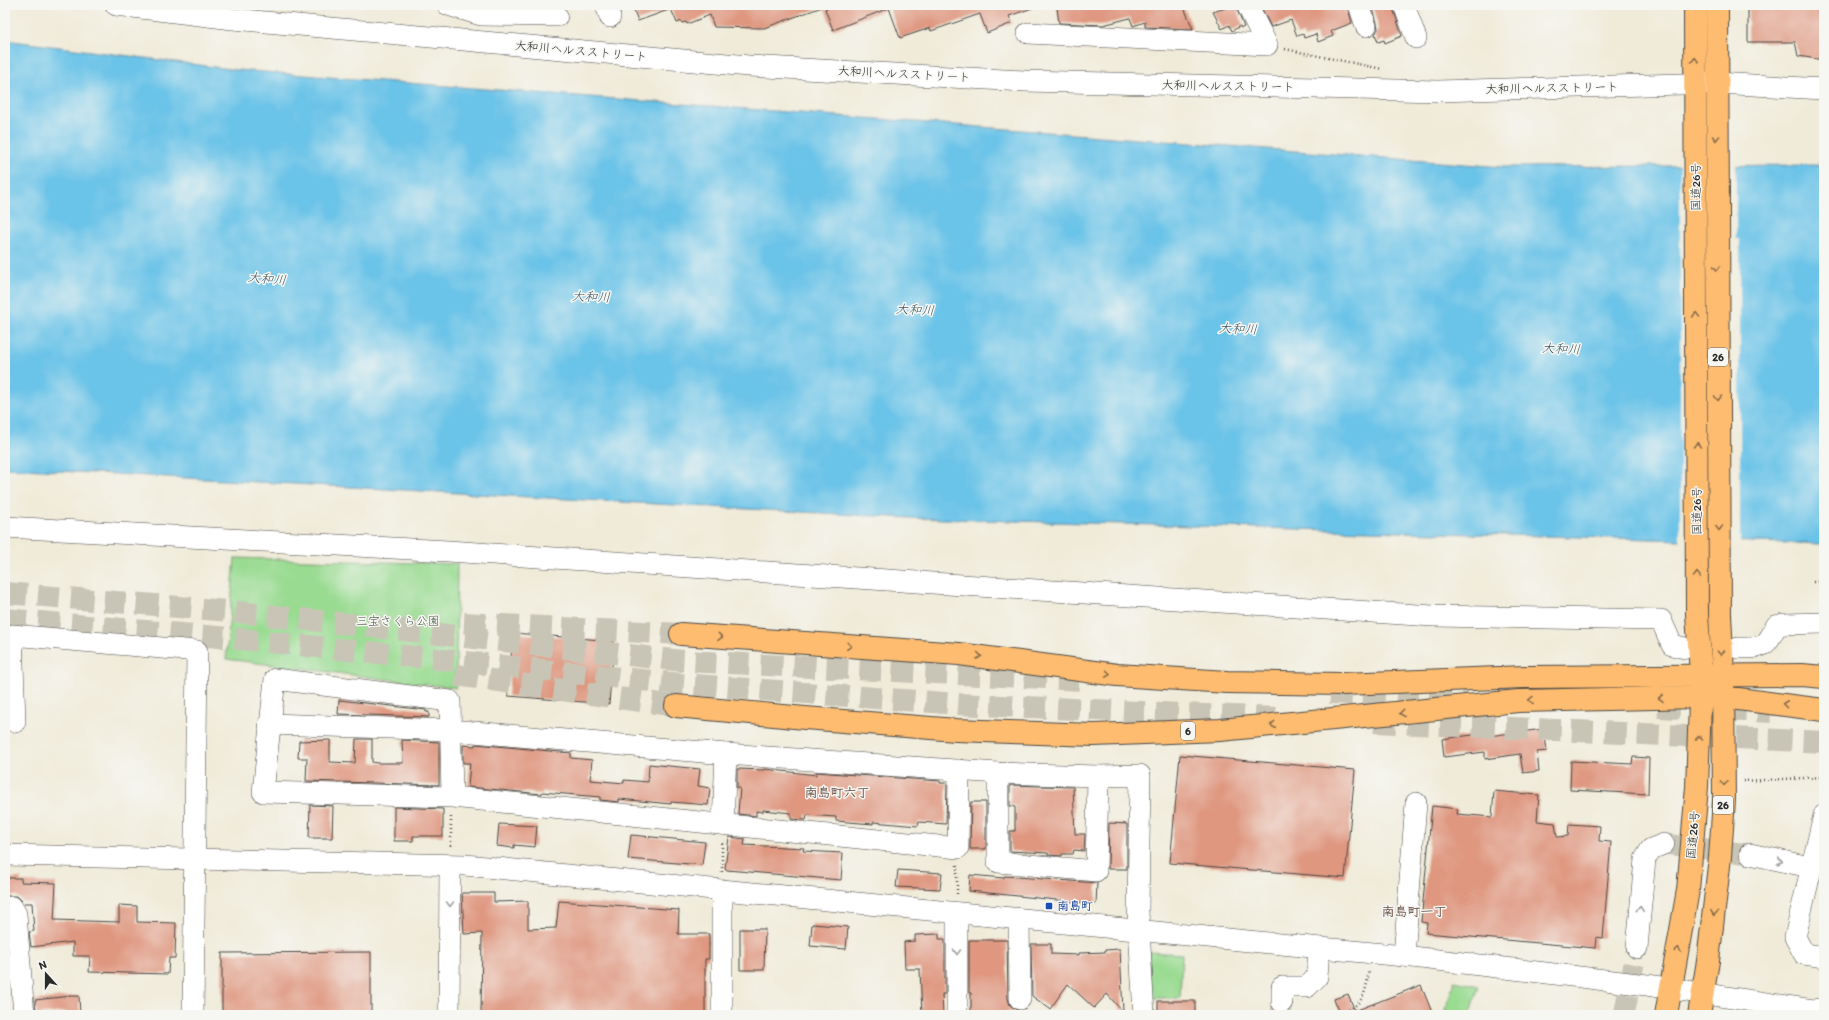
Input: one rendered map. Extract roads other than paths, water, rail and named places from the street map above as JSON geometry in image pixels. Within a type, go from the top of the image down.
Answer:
[{"type":"highway","name":"国道26号","points":[[1695,5],[1706,91],[1723,676],[1724,800],[1720,857],[1699,1015]]},
{"type":"highway","name":"国道26号","points":[[1666,1015],[1672,989],[1688,890],[1697,787],[1701,675],[1697,614],[1706,91],[1717,5]]},
{"type":"highway","points":[[681,634],[958,654],[1118,675],[1227,682],[1342,684],[1525,677],[1701,675],[1802,675],[1824,677]]},
{"type":"highway","points":[[1700,697],[1723,698],[1824,710]]},
{"type":"highway","name":"6","points":[[676,706],[956,730],[1094,735],[1220,730],[1518,701],[1700,697]]},
{"type":"street","name":"大和川ヘルスストリート","points":[[116,5],[233,19],[749,66],[1025,81],[1438,91],[1706,91],[1824,89]]},
{"type":"street","points":[[448,5],[481,15],[557,16]]},
{"type":"street","points":[[1028,33],[1267,45],[1247,5]]},
{"type":"street","points":[[1359,5],[1366,26]]},
{"type":"street","points":[[1404,5],[1416,38]]},
{"type":"street","points":[[5,527],[448,551],[1432,616],[1661,620],[1672,645],[1685,648]]},
{"type":"street","points":[[1738,648],[1763,646],[1769,641],[1776,626],[1784,624],[1824,623]]},
{"type":"street","points":[[15,722],[12,635],[197,651],[192,1015]]},
{"type":"street","points":[[452,797],[450,700],[275,679],[269,724],[263,792],[452,797],[958,848],[959,770]]},
{"type":"street","points":[[269,724],[450,730],[726,754],[998,773],[1098,776],[1140,775],[1139,932],[1144,1015]]},
{"type":"street","points":[[723,824],[726,754]]},
{"type":"street","points":[[998,773],[998,862],[1096,871],[1098,776]]},
{"type":"street","points":[[1404,956],[1422,830],[1416,803]]},
{"type":"street","points":[[1824,815],[1810,867],[1795,937],[1804,954],[1824,958]]},
{"type":"street","points":[[1637,948],[1645,859],[1651,849],[1664,844]]},
{"type":"street","points":[[1750,854],[1810,867]]},
{"type":"street","points":[[5,855],[450,865],[957,912],[1139,932],[1404,956],[1672,989],[1819,1011]]},
{"type":"street","points":[[449,1015],[450,865]]},
{"type":"street","points":[[722,890],[722,1015]]},
{"type":"street","points":[[5,908],[12,907],[16,914],[18,1009]]},
{"type":"street","points":[[956,1015],[957,912]]},
{"type":"street","points":[[1019,920],[1020,999]]},
{"type":"street","points":[[1282,1002],[1282,986],[1307,987],[1317,977],[1319,948]]},
{"type":"water","name":"大和川","points":[[5,40],[238,70],[1503,167],[1824,165],[1824,544],[910,518],[5,468]]},
{"type":"tunnel","points":[[5,593],[229,611],[683,661],[1086,680]]},
{"type":"tunnel","points":[[5,619],[230,638],[681,684],[959,704],[1276,718]]},
{"type":"tunnel","points":[[464,623],[681,634]]},
{"type":"tunnel","points":[[456,675],[676,706]]},
{"type":"tunnel","points":[[1330,693],[1467,699]]},
{"type":"tunnel","points":[[1658,707],[1771,712]]},
{"type":"tunnel","points":[[1374,722],[1824,742]]},
{"type":"tunnel","points":[[1664,844],[1750,854]]},
{"type":"tunnel","points":[[1624,1015],[1637,948]]},
{"type":"tunnel","points":[[1281,1015],[1282,1002]]},
{"type":"place","name":"南島町","points":[[1049,906]]},
{"type":"district","name":"南島町六丁","points":[[837,792]]},
{"type":"district","name":"南島町一丁","points":[[1414,911]]},
{"type":"park label","name":"三宝さくら公園","points":[[398,621]]}]
